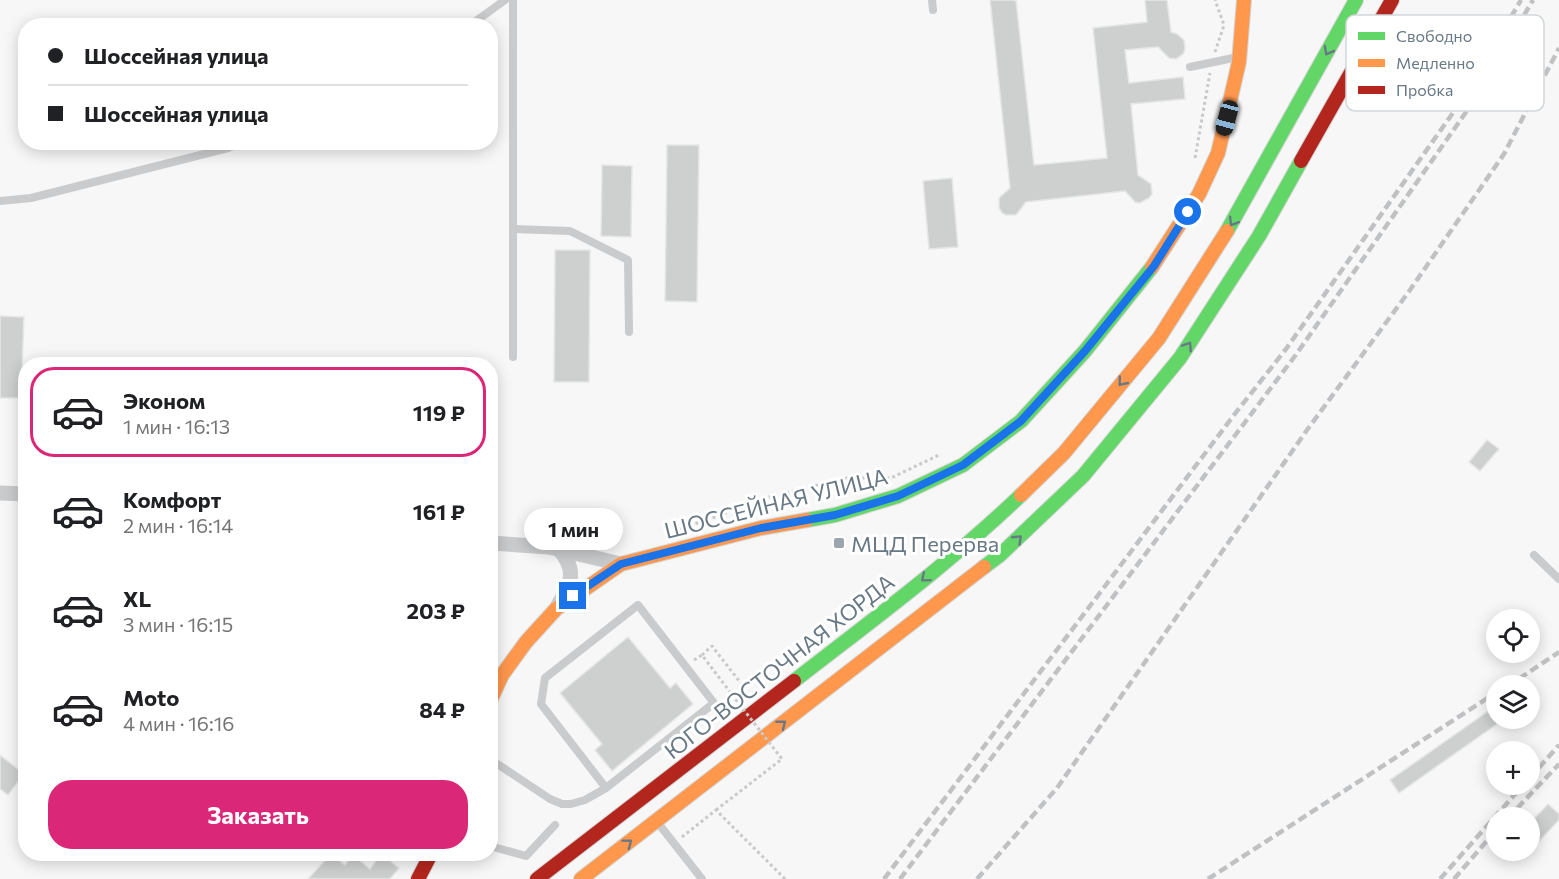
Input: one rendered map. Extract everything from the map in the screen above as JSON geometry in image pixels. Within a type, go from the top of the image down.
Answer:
[{"type":"main road","name":"ШОССЕЙНАЯ УЛИЦА","points":[[498,684],[526,642],[556,609],[621,564],[761,528],[835,515],[898,496],[963,465],[1021,421],[1085,351],[1154,266],[1199,194],[1218,153],[1240,56],[1244,0]]},
{"type":"main road","name":"ЮГО-ВОСТОЧНАЯ ХОРДА","points":[[1348,15],[1356,0]]},
{"type":"main road","points":[[1383,15],[1392,0]]},
{"type":"main road","name":"ЮГО-ВОСТОЧНАЯ ХОРДА","points":[[537,879],[904,596],[985,529],[1064,453],[1158,338],[1197,278],[1235,219],[1346,18]]},
{"type":"main road","points":[[584,879],[601,863],[1000,555],[1083,476],[1180,357],[1253,245],[1346,81]]},
{"type":"main road","points":[[418,879],[427,861]]},
{"type":"street","points":[[0,493],[18,494]]},
{"type":"street","points":[[498,543],[560,549],[621,564]]},
{"type":"street","points":[[556,609],[567,591],[571,576],[567,559],[560,549]]},
{"type":"lane","points":[[480,18],[505,0]]},
{"type":"lane","points":[[513,0],[513,357]]},
{"type":"lane","points":[[932,0],[933,10]]},
{"type":"lane","points":[[1190,67],[1240,56]]},
{"type":"lane","points":[[0,201],[31,198],[220,150]]},
{"type":"lane","points":[[513,229],[570,231],[628,260],[628,332]]},
{"type":"lane","points":[[1534,555],[1559,579]]},
{"type":"lane","points":[[498,764],[550,799],[562,804],[585,800],[606,788],[714,703],[638,604],[545,678],[541,704],[606,788]]},
{"type":"lane","points":[[657,822],[702,879]]},
{"type":"lane","points":[[498,848],[526,856],[555,825]]},
{"type":"path","points":[[1191,168],[1196,157],[1212,62],[1224,25],[1215,0]]},
{"type":"path","points":[[667,532],[722,515],[756,500],[847,478],[891,478],[948,451]]},
{"type":"path","points":[[686,667],[712,646],[743,686],[752,679]]},
{"type":"path","points":[[674,843],[782,759],[702,655]]},
{"type":"path","points":[[716,810],[785,879]]},
{"type":"building","points":[[990,0],[1016,0],[1034,165],[1107,158],[1093,28],[1147,22],[1145,0],[1167,0],[1171,32],[1184,40],[1183,54],[1176,59],[1169,58],[1158,47],[1125,50],[1129,83],[1183,77],[1185,99],[1131,104],[1138,175],[1151,184],[1152,194],[1149,198],[1140,203],[1135,202],[1125,191],[1026,202],[1016,215],[1002,213],[999,208],[999,198],[1010,188]]},
{"type":"building","points":[[667,145],[699,145],[697,302],[665,301]]},
{"type":"building","points":[[602,165],[632,166],[631,237],[601,236]]},
{"type":"building","points":[[952,178],[958,247],[929,249],[923,181]]},
{"type":"building","points":[[555,250],[590,250],[589,382],[554,382]]},
{"type":"building","points":[[0,316],[24,317],[23,357],[18,357],[18,398],[0,398]]},
{"type":"building","points":[[1487,440],[1499,449],[1480,471],[1469,462]]},
{"type":"building","points":[[628,637],[670,688],[676,683],[693,704],[612,771],[595,750],[602,744],[560,693]]},
{"type":"building","points":[[1486,713],[1486,729],[1490,729],[1399,793],[1390,780]]},
{"type":"building","points":[[0,755],[18,769],[18,782],[8,795],[0,789]]},
{"type":"building","points":[[1548,804],[1559,814],[1559,820],[1540,840],[1540,812]]},
{"type":"building","points":[[325,861],[340,861],[345,865],[348,861],[360,861],[370,869],[376,861],[390,861],[399,868],[390,879],[308,879]]},
{"type":"railway","points":[[1512,15],[1521,0]]},
{"type":"railway","points":[[1524,15],[1533,0]]},
{"type":"railway","points":[[1544,77],[1559,48]]},
{"type":"railway","points":[[884,879],[1286,349],[1454,111]]},
{"type":"railway","points":[[900,879],[1295,356],[1467,111]]},
{"type":"railway","points":[[977,879],[1057,788],[1307,430],[1410,290],[1504,154],[1526,111]]},
{"type":"railway","points":[[1524,675],[1559,652]]},
{"type":"railway","points":[[1208,879],[1486,699]]},
{"type":"railway","points":[[1540,767],[1559,745]]},
{"type":"railway","points":[[1518,807],[1559,764]]},
{"type":"railway","points":[[1440,879],[1514,795]]},
{"type":"railway","points":[[1454,879],[1486,842]]},
{"type":"traffic: fast","points":[[1348,15],[1356,0]]},
{"type":"traffic: fast","points":[[1227,231],[1346,18]]},
{"type":"traffic: fast","points":[[984,567],[1000,555],[1083,476],[1180,358],[1259,236],[1301,161]]},
{"type":"traffic: fast","points":[[807,520],[835,515],[898,496],[963,465],[1021,421],[1085,351],[1152,267]]},
{"type":"traffic: fast","points":[[794,681],[938,568],[1021,495]]},
{"type":"traffic: slow","points":[[1152,267],[1199,194],[1218,153],[1239,62],[1244,0]]},
{"type":"traffic: slow","points":[[1021,495],[1064,453],[1159,338],[1227,231]]},
{"type":"traffic: slow","points":[[498,684],[526,642],[556,609],[621,564],[761,528],[807,520]]},
{"type":"traffic: slow","points":[[581,879],[984,567]]},
{"type":"traffic: jam","points":[[1384,15],[1392,0]]},
{"type":"traffic: jam","points":[[1301,161],[1346,81]]},
{"type":"traffic: jam","points":[[537,879],[794,681]]},
{"type":"traffic: jam","points":[[418,879],[427,861]]},
{"type":"place","name":"МЦД Перерва","points":[[839,543]]},
{"type":"route","points":[[573,596],[621,564],[761,528],[835,515],[898,496],[963,465],[1021,421],[1085,351],[1154,266],[1188,212]]}]
